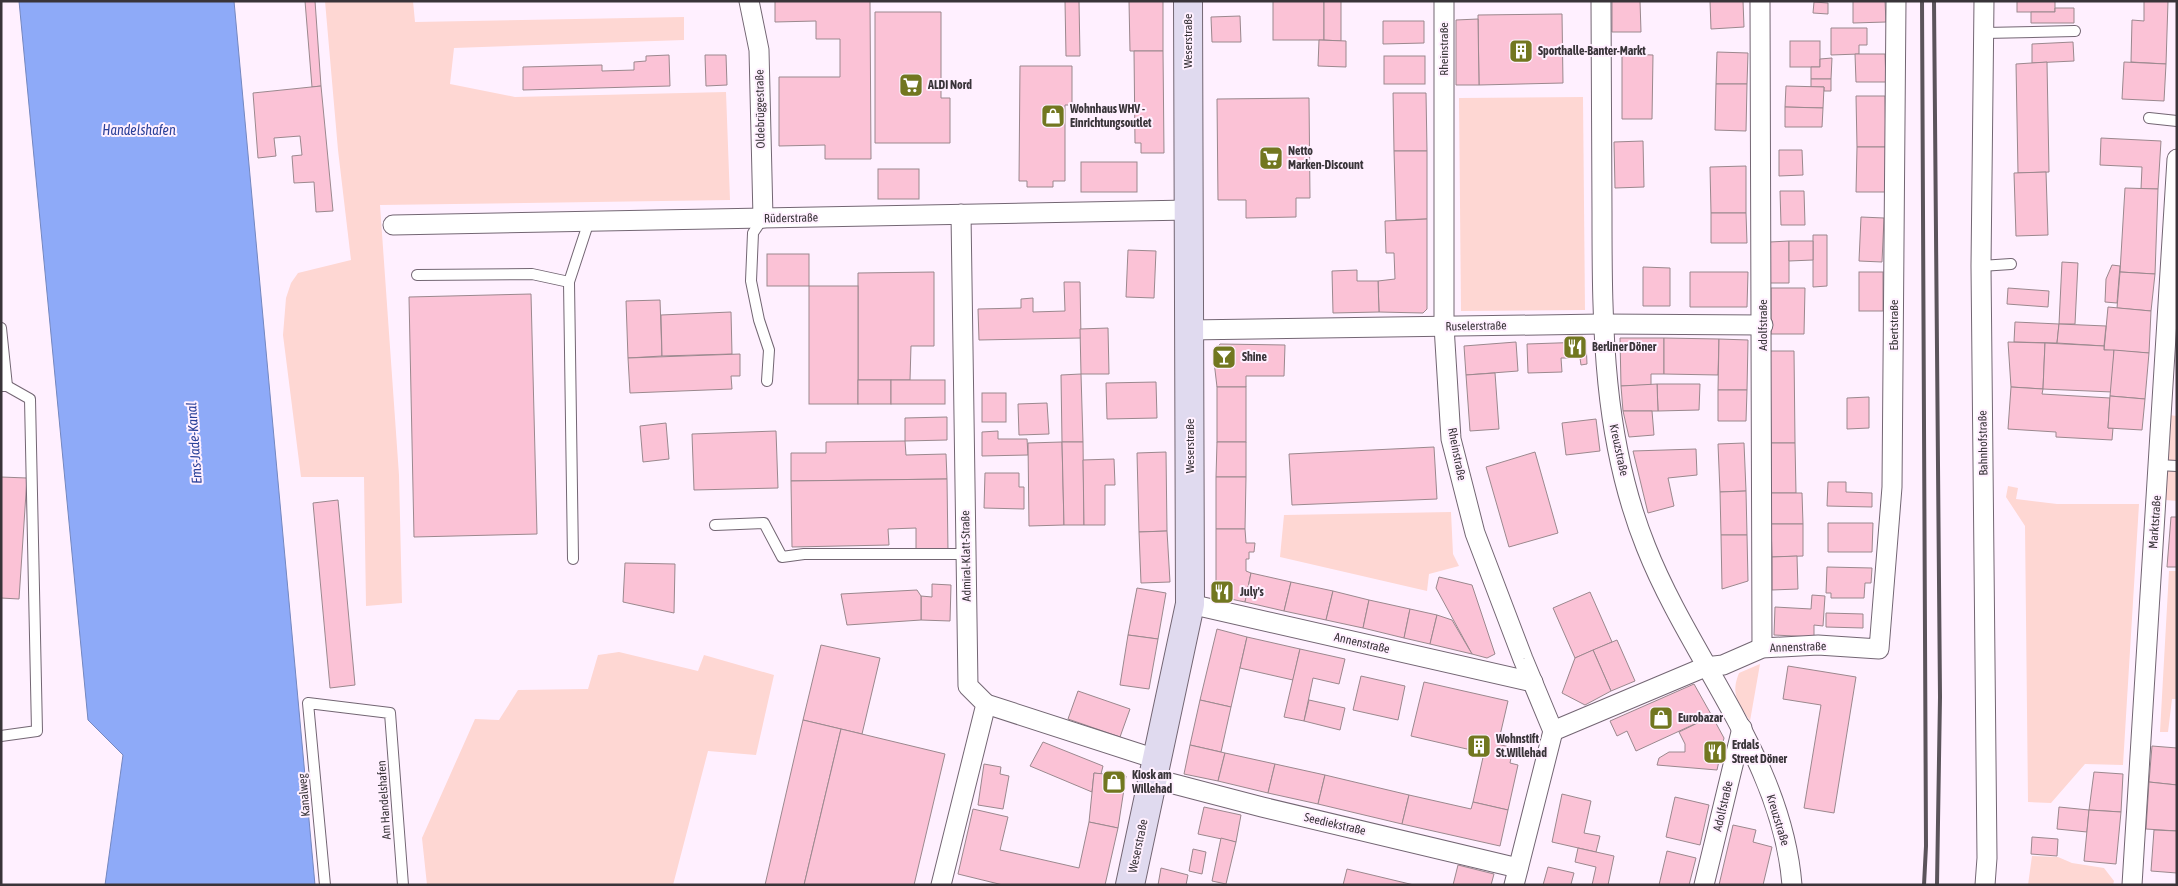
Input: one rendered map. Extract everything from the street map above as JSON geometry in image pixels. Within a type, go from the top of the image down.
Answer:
[{"type":"street","name":"Oldebrüggestraße","points":[[750,1],[759,50],[763,218]]},
{"type":"street","name":"Weserstraße","points":[[1130,885],[1190,604],[1188,1]]},
{"type":"street","name":"Rheinstraße","points":[[1444,1],[1444,326],[1451,439],[1475,533],[1553,731]]},
{"type":"street","name":"Kreuzstraße","points":[[1601,1],[1602,324],[1607,386],[1616,445],[1630,500],[1646,547],[1706,667],[1742,728],[1780,820],[1790,864],[1792,885]]},
{"type":"street","name":"Adolfstraße","points":[[1760,1],[1763,324],[1762,648]]},
{"type":"street","name":"Ebertstraße","points":[[1879,648],[1892,487],[1896,1]]},
{"type":"street","name":"Bahnhofstraße","points":[[1984,1],[1981,266],[1987,858],[1984,885]]},
{"type":"street","name":"Marktstraße","points":[[2132,885],[2158,465],[2170,404],[2177,159]]},
{"type":"street","name":"Rüderstraße","points":[[393,225],[1188,210]]},
{"type":"street","name":"Admiral-Klatt-Straße","points":[[962,214],[968,686],[986,704]]},
{"type":"street","name":"Ruselerstraße","points":[[1189,330],[1602,324],[1763,324]]},
{"type":"street","name":"Annenstraße","points":[[1190,604],[1533,682]]},
{"type":"street","name":"Annenstraße","points":[[1553,731],[1706,667],[1723,665],[1762,648],[1818,645],[1879,648]]},
{"type":"street","name":"Seediekstraße","points":[[986,704],[1262,807],[1516,876]]},
{"type":"street","points":[[941,885],[986,704]]},
{"type":"street","name":"Adolfstraße","points":[[1704,885],[1742,728]]},
{"type":"street","points":[[1516,876],[1553,731]]},
{"type":"lane","points":[[1984,33],[2075,31]]},
{"type":"lane","points":[[2149,118],[2177,121]]},
{"type":"lane","points":[[763,218],[753,233],[751,281],[759,320],[769,350],[767,381]]},
{"type":"lane","points":[[573,559],[569,282],[589,221]]},
{"type":"lane","points":[[1981,266],[2011,264]]},
{"type":"lane","points":[[417,274],[532,274],[569,282]]},
{"type":"lane","points":[[1,328],[4,386],[30,399],[37,731],[1,736]]},
{"type":"lane","points":[[2158,465],[2177,466]]},
{"type":"lane","points":[[715,524],[764,523],[782,557],[804,554],[966,554]]},
{"type":"lane","name":"Am Handelshafen","points":[[308,704],[390,713],[403,885]]},
{"type":"lane","name":"Kanalweg","points":[[308,704],[324,885]]},
{"type":"shaded area","points":[[325,1],[413,1],[415,22],[684,17],[684,40],[454,48],[450,84],[515,97],[726,92],[730,200],[380,205],[399,475],[402,603],[366,606],[364,477],[301,477],[283,335],[286,298],[291,283],[298,273],[351,260],[338,150]]},
{"type":"shaded area","points":[[1583,97],[1585,310],[1461,311],[1459,98]]},
{"type":"shaded area","points":[[2169,415],[2177,416],[2177,501],[2165,500]]},
{"type":"shaded area","points":[[2008,486],[2018,488],[2016,499],[2057,504],[2139,504],[2123,765],[2085,764],[2051,803],[2028,802],[2025,526],[2006,497]]},
{"type":"shaded area","points":[[1451,512],[1453,554],[1459,566],[1429,574],[1427,591],[1280,557],[1284,515]]},
{"type":"shaded area","points":[[2169,571],[2177,571],[2177,699],[2172,699],[2168,732],[2160,732]]},
{"type":"shaded area","points":[[619,652],[698,671],[704,655],[774,675],[756,755],[708,751],[673,885],[427,885],[422,838],[475,719],[499,720],[518,690],[588,689],[598,655]]},
{"type":"shaded area","points":[[1760,664],[1750,721],[1739,704],[1735,687],[1736,681],[1739,673]]},
{"type":"shaded area","points":[[2032,856],[2058,857],[2072,863],[2104,868],[2114,881],[2113,885],[2028,885]]},
{"type":"water","name":"Handelshafen","points":[[19,1],[234,1],[315,885],[105,885],[123,755],[88,720]]},
{"type":"building","points":[[305,1],[315,1],[321,86],[312,87]]},
{"type":"building","points":[[775,1],[870,1],[871,159],[825,159],[825,145],[779,146],[779,77],[840,77],[840,39],[816,39],[816,21],[775,22]]},
{"type":"building","points":[[1065,1],[1079,1],[1080,56],[1066,56]]},
{"type":"building","points":[[1129,1],[1163,1],[1163,51],[1130,51]]},
{"type":"building","points":[[1273,1],[1324,1],[1324,40],[1273,40]]},
{"type":"building","points":[[1324,1],[1341,1],[1341,41],[1324,40]]},
{"type":"building","points":[[1612,1],[1640,1],[1641,32],[1612,32]]},
{"type":"building","points":[[1710,1],[1743,1],[1744,27],[1711,29]]},
{"type":"building","points":[[1853,1],[1885,1],[1886,22],[1853,23]]},
{"type":"building","points":[[2017,1],[2055,1],[2055,12],[2017,12]]},
{"type":"building","points":[[2144,1],[2168,1],[2166,64],[2131,62],[2132,20],[2144,21]]},
{"type":"building","points":[[1814,2],[1828,3],[1828,14],[1813,13]]},
{"type":"building","points":[[2055,8],[2074,8],[2074,23],[2031,23],[2031,12],[2055,12]]},
{"type":"building","points":[[875,12],[941,12],[941,98],[950,98],[950,143],[875,143]]},
{"type":"building","name":"Sporthalle-Banter-Markt","points":[[1562,14],[1563,83],[1479,85],[1478,15]]},
{"type":"building","points":[[1240,16],[1241,42],[1212,42],[1211,17]]},
{"type":"building","points":[[1478,19],[1479,85],[1456,85],[1456,20]]},
{"type":"building","points":[[1383,21],[1424,21],[1424,43],[1383,44]]},
{"type":"building","points":[[1831,28],[1867,28],[1867,45],[1859,45],[1859,54],[1831,55]]},
{"type":"building","points":[[1319,40],[1346,41],[1346,67],[1318,66]]},
{"type":"building","points":[[1790,41],[1820,41],[1820,67],[1790,67]]},
{"type":"building","points":[[2073,42],[2074,61],[2032,63],[2032,44]]},
{"type":"building","points":[[1134,51],[1163,51],[1164,153],[1141,153],[1141,143],[1135,143]]},
{"type":"building","points":[[1717,52],[1748,53],[1747,84],[1716,84]]},
{"type":"building","points":[[1622,54],[1653,55],[1652,119],[1622,119]]},
{"type":"building","points":[[1855,54],[1885,54],[1886,82],[1856,82]]},
{"type":"building","points":[[669,55],[670,86],[523,90],[523,67],[602,65],[602,71],[634,70],[634,62],[646,61],[646,56]]},
{"type":"building","points":[[705,55],[726,55],[727,85],[706,86]]},
{"type":"building","points":[[1384,56],[1425,56],[1425,84],[1384,84]]},
{"type":"building","points":[[1832,58],[1831,79],[1811,79],[1811,67],[1820,67],[1820,59]]},
{"type":"building","points":[[2047,62],[2049,172],[2018,173],[2016,64]]},
{"type":"building","points":[[2124,62],[2166,64],[2164,101],[2122,99]]},
{"type":"building","points":[[1020,66],[1072,66],[1072,105],[1065,105],[1065,181],[1053,181],[1053,187],[1027,187],[1027,181],[1019,181]]},
{"type":"building","points":[[1811,79],[1831,79],[1831,91],[1824,91],[1824,87],[1811,87]]},
{"type":"building","points":[[1716,84],[1747,84],[1746,131],[1715,130]]},
{"type":"building","points":[[321,86],[333,211],[316,212],[314,182],[294,183],[292,156],[302,155],[300,136],[274,138],[276,156],[258,158],[253,93]]},
{"type":"building","points":[[1786,86],[1824,87],[1823,108],[1785,107]]},
{"type":"building","points":[[1393,93],[1426,93],[1427,151],[1394,151]]},
{"type":"building","points":[[1856,96],[1885,96],[1886,147],[1857,147]]},
{"type":"building","points":[[1309,98],[1310,198],[1296,198],[1296,217],[1246,218],[1246,200],[1218,200],[1217,99]]},
{"type":"building","points":[[1785,107],[1823,108],[1822,127],[1785,127]]},
{"type":"building","points":[[2101,138],[2161,141],[2158,189],[2141,189],[2142,167],[2100,165]]},
{"type":"building","points":[[1643,141],[1644,187],[1615,188],[1614,142]]},
{"type":"building","points":[[1857,147],[1886,147],[1885,192],[1856,192]]},
{"type":"building","points":[[1779,150],[1802,150],[1803,175],[1779,176]]},
{"type":"building","points":[[1394,151],[1427,151],[1427,219],[1396,220]]},
{"type":"building","points":[[1081,162],[1137,162],[1137,192],[1081,192]]},
{"type":"building","points":[[1746,166],[1746,213],[1711,213],[1710,167]]},
{"type":"building","points":[[878,169],[919,169],[919,199],[878,199]]},
{"type":"building","points":[[2046,172],[2048,235],[2016,236],[2014,173]]},
{"type":"building","points":[[2125,188],[2158,189],[2155,274],[2120,272]]},
{"type":"building","points":[[1780,191],[1804,191],[1805,225],[1781,225]]},
{"type":"building","points":[[1711,213],[1746,213],[1747,243],[1711,243]]},
{"type":"building","points":[[1861,217],[1884,218],[1882,262],[1859,261]]},
{"type":"building","points":[[1427,219],[1427,309],[1423,313],[1379,312],[1378,281],[1395,279],[1394,253],[1386,253],[1385,221]]},
{"type":"building","points":[[1813,235],[1827,235],[1827,286],[1813,287]]},
{"type":"building","points":[[1789,241],[1789,283],[1769,283],[1770,242]]},
{"type":"building","points":[[1789,241],[1813,241],[1813,260],[1789,261]]},
{"type":"building","points":[[1128,250],[1156,251],[1154,298],[1126,297]]},
{"type":"building","points":[[767,254],[809,254],[809,286],[767,286]]},
{"type":"building","points":[[2062,262],[2078,263],[2075,324],[2059,324]]},
{"type":"building","points":[[2112,265],[2120,266],[2117,303],[2105,302],[2106,279]]},
{"type":"building","points":[[1643,267],[1670,268],[1670,306],[1643,306]]},
{"type":"building","points":[[1357,270],[1357,281],[1378,281],[1379,312],[1333,313],[1332,271]]},
{"type":"building","points":[[934,272],[934,346],[911,346],[910,380],[858,380],[858,273]]},
{"type":"building","points":[[1690,272],[1748,272],[1747,307],[1690,307]]},
{"type":"building","points":[[1859,272],[1883,272],[1883,311],[1859,311]]},
{"type":"building","points":[[2120,272],[2155,274],[2151,311],[2117,308]]},
{"type":"building","points":[[1064,282],[1080,282],[1081,338],[979,340],[978,309],[1021,308],[1021,299],[1033,298],[1033,312],[1065,311]]},
{"type":"building","points":[[809,286],[858,286],[858,404],[809,404]]},
{"type":"building","points":[[1771,288],[1805,288],[1804,334],[1771,334]]},
{"type":"building","points":[[2008,288],[2049,291],[2048,307],[2007,304]]},
{"type":"building","points":[[531,294],[537,534],[414,537],[409,297]]},
{"type":"building","points":[[660,300],[662,356],[628,358],[626,301]]},
{"type":"building","points":[[2108,307],[2151,311],[2149,353],[2104,350]]},
{"type":"building","points":[[731,312],[732,354],[662,356],[661,315]]},
{"type":"building","points":[[2015,322],[2059,324],[2057,343],[2014,342]]},
{"type":"building","points":[[2059,324],[2106,326],[2104,346],[2057,343]]},
{"type":"building","points":[[1108,328],[1109,374],[1081,374],[1080,329]]},
{"type":"building","points":[[1620,338],[1664,338],[1664,374],[1651,374],[1651,385],[1621,386]]},
{"type":"building","points":[[1664,338],[1719,339],[1718,375],[1664,374]]},
{"type":"building","points":[[1719,339],[1748,340],[1747,390],[1718,390]]},
{"type":"building","points":[[1516,342],[1518,371],[1466,375],[1464,346]]},
{"type":"building","points":[[1586,342],[1587,364],[1581,365],[1580,358],[1561,358],[1562,372],[1528,373],[1527,344]]},
{"type":"building","points":[[2008,342],[2045,343],[2043,389],[2011,387]]},
{"type":"building","points":[[2045,343],[2104,346],[2104,350],[2114,350],[2112,392],[2043,389]]},
{"type":"building","points":[[1220,344],[1285,345],[1284,376],[1246,376],[1246,387],[1217,387],[1213,353]]},
{"type":"building","points":[[2114,350],[2149,353],[2145,399],[2110,396]]},
{"type":"building","points":[[1770,351],[1794,351],[1795,443],[1771,443]]},
{"type":"building","points":[[740,354],[740,376],[731,376],[732,389],[630,393],[628,358]]},
{"type":"building","points":[[1495,373],[1499,429],[1470,431],[1466,375]]},
{"type":"building","points":[[1081,374],[1083,442],[1062,442],[1061,375]]},
{"type":"building","points":[[858,380],[891,380],[891,404],[858,404]]},
{"type":"building","points":[[891,380],[945,380],[945,404],[891,404]]},
{"type":"building","points":[[1156,382],[1157,418],[1107,419],[1106,383]]},
{"type":"building","points":[[1657,384],[1700,384],[1699,410],[1658,411]]},
{"type":"building","points":[[1657,384],[1658,411],[1623,411],[1621,386]]},
{"type":"building","points":[[1217,387],[1246,387],[1246,442],[1217,442]]},
{"type":"building","points":[[2011,387],[2043,389],[2042,394],[2110,398],[2108,428],[2113,428],[2112,440],[2056,437],[2056,432],[2008,429]]},
{"type":"building","points":[[1718,390],[1747,390],[1746,421],[1718,421]]},
{"type":"building","points":[[982,393],[1006,393],[1006,422],[982,422]]},
{"type":"building","points":[[2110,396],[2145,399],[2142,430],[2108,428]]},
{"type":"building","points":[[1869,397],[1869,428],[1847,429],[1847,398]]},
{"type":"building","points":[[1047,403],[1049,434],[1019,435],[1018,404]]},
{"type":"building","points":[[1623,411],[1652,411],[1654,435],[1629,437]]},
{"type":"building","points":[[947,417],[947,440],[905,441],[905,418]]},
{"type":"building","points":[[1596,419],[1600,451],[1566,455],[1562,423]]},
{"type":"building","points":[[666,423],[669,459],[643,462],[640,426]]},
{"type":"building","points":[[776,431],[778,488],[694,490],[692,434]]},
{"type":"building","points":[[998,431],[998,439],[1027,439],[1028,455],[982,456],[982,432]]},
{"type":"building","points":[[905,441],[906,455],[946,454],[947,479],[791,481],[791,453],[826,453],[826,442]]},
{"type":"building","points":[[1062,442],[1064,525],[1029,526],[1028,443]]},
{"type":"building","points":[[1062,442],[1083,442],[1084,525],[1064,525]]},
{"type":"building","points":[[1217,442],[1246,442],[1246,477],[1216,477]]},
{"type":"building","points":[[1744,443],[1746,491],[1720,492],[1718,444]]},
{"type":"building","points":[[1771,443],[1795,443],[1796,493],[1771,493]]},
{"type":"building","points":[[1434,447],[1437,499],[1292,505],[1289,454]]},
{"type":"building","points":[[1696,449],[1697,475],[1668,478],[1674,506],[1648,513],[1633,451]]},
{"type":"building","points":[[1166,452],[1167,531],[1139,532],[1137,453]]},
{"type":"building","points":[[1535,452],[1558,533],[1509,547],[1486,467]]},
{"type":"building","points":[[1114,459],[1115,485],[1105,485],[1105,525],[1084,525],[1083,460]]},
{"type":"building","points":[[985,473],[1019,473],[1019,487],[1024,487],[1024,509],[984,508]]},
{"type":"building","points":[[1,477],[27,478],[19,599],[1,598]]},
{"type":"building","points":[[1216,477],[1246,477],[1245,529],[1216,529]]},
{"type":"building","points":[[947,479],[948,551],[916,551],[916,528],[888,529],[889,545],[792,547],[791,481]]},
{"type":"building","points":[[1828,482],[1846,482],[1846,492],[1872,493],[1872,507],[1827,506]]},
{"type":"building","points":[[1746,491],[1747,535],[1721,535],[1720,492]]},
{"type":"building","points":[[1771,493],[1802,493],[1803,524],[1771,524]]},
{"type":"building","points":[[338,500],[355,685],[330,688],[313,503]]},
{"type":"building","points":[[2171,517],[2177,517],[2177,567],[2167,567]]},
{"type":"building","points":[[1828,523],[1873,523],[1872,552],[1828,552]]},
{"type":"building","points":[[1771,524],[1803,524],[1803,556],[1772,557]]},
{"type":"building","points":[[1216,529],[1245,529],[1246,543],[1255,543],[1254,552],[1249,552],[1249,559],[1246,559],[1246,571],[1251,573],[1245,602],[1221,597],[1216,591]]},
{"type":"building","points":[[1167,531],[1170,582],[1141,583],[1139,532]]},
{"type":"building","points":[[1721,535],[1747,535],[1748,581],[1722,589]]},
{"type":"building","points":[[1797,556],[1798,589],[1772,590],[1772,557]]},
{"type":"building","points":[[625,563],[675,564],[674,613],[623,602]]},
{"type":"building","points":[[1827,567],[1872,568],[1871,583],[1865,583],[1864,598],[1831,598],[1831,593],[1826,593]]},
{"type":"building","points":[[1251,573],[1291,582],[1284,611],[1245,602]]},
{"type":"building","points":[[1439,577],[1472,585],[1495,654],[1487,658],[1472,654],[1436,588]]},
{"type":"building","points":[[1291,582],[1333,591],[1326,620],[1284,611]]},
{"type":"building","points":[[932,584],[951,585],[950,621],[921,620],[921,596],[932,597]]},
{"type":"building","points":[[1137,588],[1166,593],[1158,639],[1128,635]]},
{"type":"building","points":[[917,590],[921,596],[921,620],[847,625],[841,594]]},
{"type":"building","points":[[1333,591],[1369,600],[1363,628],[1326,620]]},
{"type":"building","points":[[1590,592],[1612,642],[1575,658],[1553,608]]},
{"type":"building","points":[[1812,595],[1825,596],[1823,626],[1814,625],[1814,637],[1774,635],[1775,607],[1811,609]]},
{"type":"building","points":[[1369,600],[1410,609],[1404,638],[1363,628]]},
{"type":"building","points":[[1410,609],[1437,615],[1430,644],[1404,638]]},
{"type":"building","points":[[1826,613],[1863,614],[1863,628],[1826,627]]},
{"type":"building","points":[[1437,615],[1452,620],[1472,654],[1430,644]]},
{"type":"building","points":[[1217,629],[1247,637],[1231,707],[1200,700]]},
{"type":"building","points":[[1128,635],[1158,639],[1149,689],[1120,685]]},
{"type":"building","points":[[1247,637],[1300,649],[1293,680],[1240,668]]},
{"type":"building","points":[[1617,640],[1635,681],[1611,691],[1593,650]]},
{"type":"building","points":[[821,645],[880,658],[862,734],[803,720]]},
{"type":"building","points":[[1300,649],[1345,659],[1339,684],[1313,678],[1304,721],[1284,717]]},
{"type":"building","points":[[1593,650],[1611,691],[1585,705],[1562,693],[1575,658]]},
{"type":"building","points":[[1788,666],[1856,677],[1834,813],[1804,808],[1821,705],[1783,699]]},
{"type":"building","points":[[1361,676],[1405,686],[1398,720],[1353,710]]},
{"type":"building","name":"Wohnstift St.Willehad","points":[[1424,682],[1508,701],[1498,744],[1513,748],[1510,763],[1518,765],[1508,810],[1473,802],[1484,753],[1411,736]]},
{"type":"building","name":"Eurobazar","points":[[1694,684],[1712,716],[1636,751],[1627,731],[1617,736],[1610,721]]},
{"type":"building","points":[[1078,691],[1130,709],[1120,737],[1068,719]]},
{"type":"building","points":[[1200,700],[1231,707],[1221,752],[1190,745]]},
{"type":"building","points":[[1309,700],[1345,708],[1340,730],[1304,721]]},
{"type":"building","points":[[1712,716],[1724,738],[1717,770],[1657,765],[1659,758],[1669,752],[1685,752],[1685,744],[1679,732]]},
{"type":"building","points":[[803,720],[841,729],[804,885],[765,885]]},
{"type":"building","points":[[841,729],[945,754],[914,885],[804,885]]},
{"type":"building","points":[[1043,742],[1103,766],[1101,774],[1094,773],[1092,792],[1030,766]]},
{"type":"building","points":[[1190,745],[1225,753],[1218,781],[1184,774]]},
{"type":"building","points":[[2152,746],[2177,748],[2177,785],[2149,782]]},
{"type":"building","points":[[1225,753],[1275,764],[1268,793],[1218,781]]},
{"type":"building","points":[[984,764],[1001,767],[1000,774],[1009,776],[1003,809],[978,805]]},
{"type":"building","points":[[1275,764],[1325,775],[1318,804],[1268,793]]},
{"type":"building","points":[[2094,772],[2123,774],[2121,812],[2089,810]]},
{"type":"building","points":[[1094,773],[1126,776],[1118,828],[1089,822]]},
{"type":"building","points":[[1325,775],[1409,795],[1402,824],[1318,804]]},
{"type":"building","points":[[2149,782],[2177,785],[2177,831],[2146,829]]},
{"type":"building","points":[[1562,794],[1591,801],[1584,833],[1600,836],[1596,852],[1552,842]]},
{"type":"building","points":[[1409,795],[1471,809],[1473,802],[1508,810],[1500,846],[1402,824]]},
{"type":"building","points":[[1675,797],[1709,805],[1700,845],[1666,837]]},
{"type":"building","points":[[1204,807],[1241,815],[1236,842],[1198,834]]},
{"type":"building","points":[[2059,807],[2089,810],[2087,832],[2057,829]]},
{"type":"building","points":[[973,809],[1008,817],[1000,850],[1079,868],[1089,822],[1118,828],[1105,885],[1003,885],[958,874]]},
{"type":"building","points":[[2089,810],[2121,812],[2116,864],[2084,861]]},
{"type":"building","points":[[1733,825],[1756,830],[1753,842],[1772,847],[1763,885],[1719,885]]},
{"type":"building","points":[[2154,830],[2177,831],[2177,873],[2151,871]]},
{"type":"building","points":[[2032,837],[2058,839],[2057,856],[2031,854]]},
{"type":"building","points":[[1221,838],[1236,842],[1226,884],[1212,881]]},
{"type":"building","points":[[1578,848],[1614,856],[1608,885],[1592,885],[1596,867],[1575,862]]},
{"type":"building","points":[[1193,849],[1206,852],[1202,874],[1189,871]]},
{"type":"building","points":[[1667,851],[1696,858],[1689,885],[1659,885]]},
{"type":"building","points":[[1458,865],[1494,874],[1491,885],[1453,885]]},
{"type":"building","points":[[1548,867],[1574,873],[1571,884],[1575,885],[1543,885]]},
{"type":"building","points":[[1161,868],[1188,875],[1186,885],[1158,885]]},
{"type":"building","points":[[1347,869],[1414,885],[1343,885]]},
{"type":"railway","points":[[1922,1],[1926,846],[1924,885]]},
{"type":"railway","points":[[1934,1],[1940,697],[1937,885]]},
{"type":"place","name":"Sporthalle-Banter-Markt","points":[[1521,51]]},
{"type":"place","name":"ALDI Nord","points":[[911,85]]},
{"type":"place","name":"Wohnhaus WHV - Einrichtungsoutlet","points":[[1053,116]]},
{"type":"place","name":"Netto Marken-Discount","points":[[1271,158]]},
{"type":"place","name":"Berliner Döner","points":[[1575,347]]},
{"type":"place","name":"Shine","points":[[1224,357]]},
{"type":"place","name":"July's","points":[[1222,592]]},
{"type":"place","name":"Eurobazar","points":[[1661,718]]},
{"type":"place","name":"Wohnstift St.Willehad","points":[[1479,746]]},
{"type":"place","name":"Erdals Street Döner","points":[[1715,752]]},
{"type":"place","name":"Kiosk am Willehad","points":[[1114,782]]},
{"type":"water label","name":"Ems-Jade-Kanal","points":[[194,443]]}]
